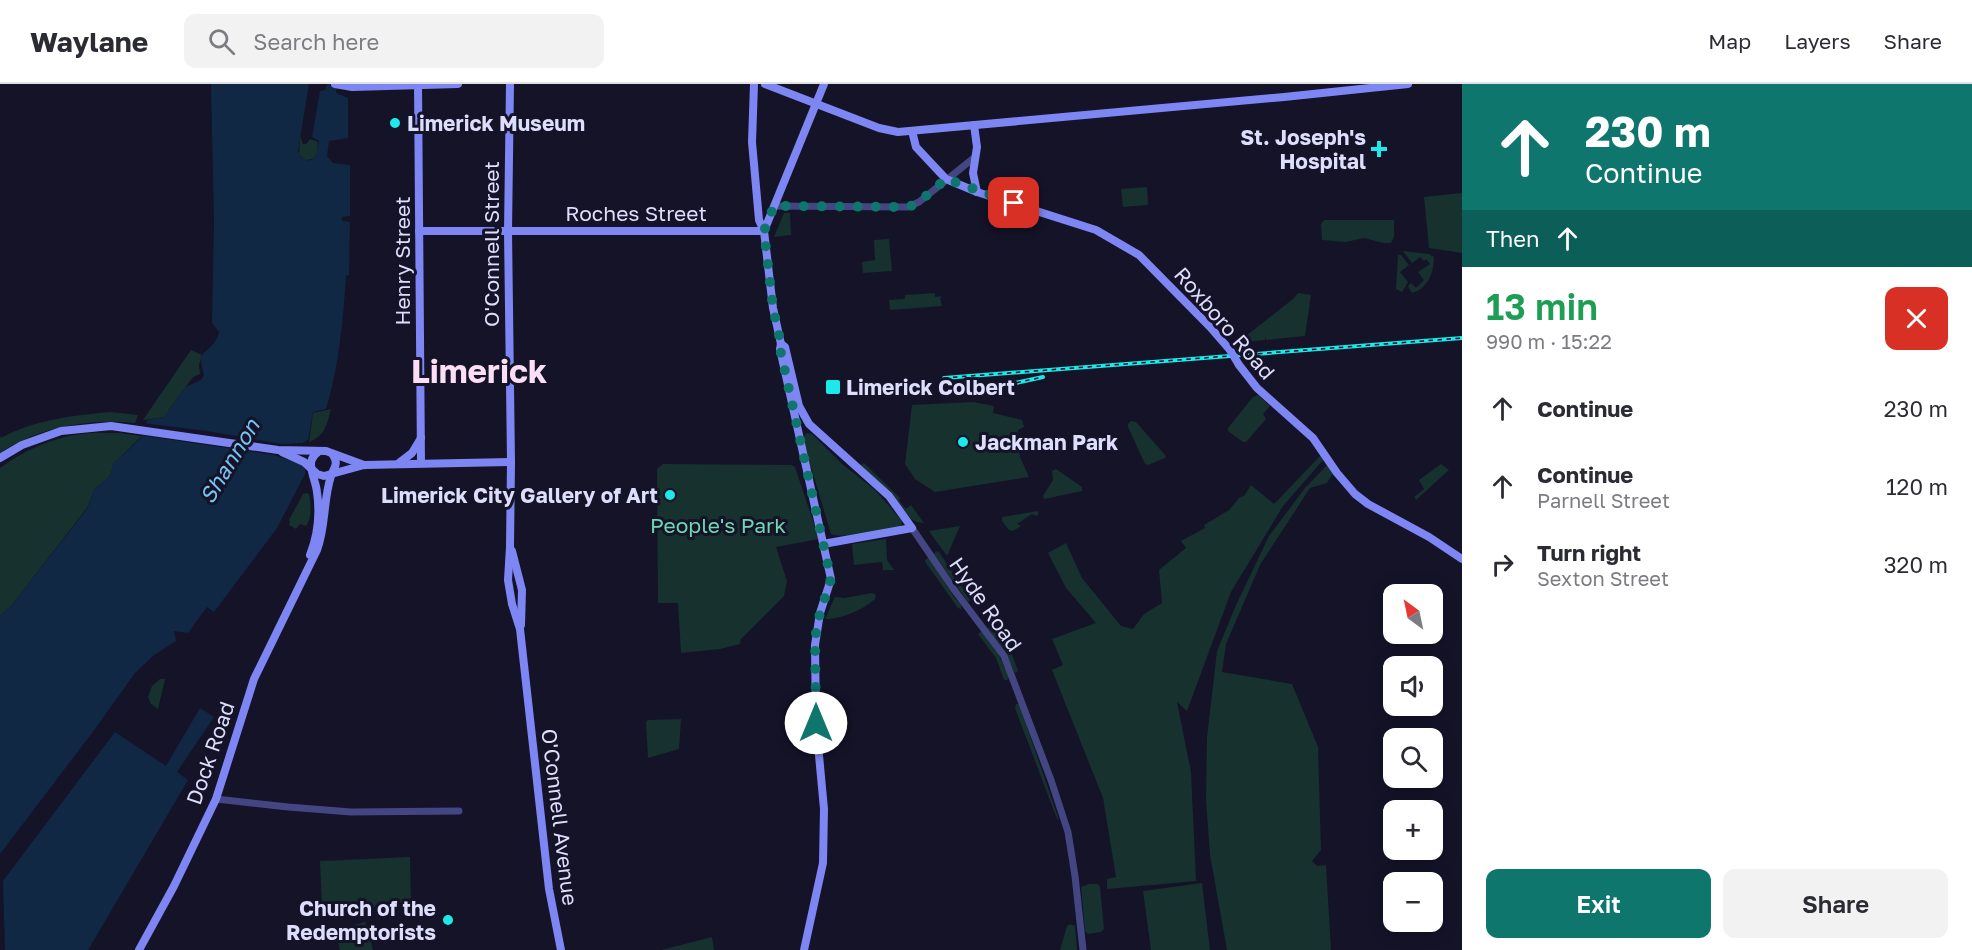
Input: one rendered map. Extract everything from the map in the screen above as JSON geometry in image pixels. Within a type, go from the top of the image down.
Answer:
[{"type":"main road","points":[[335,84],[355,87],[458,84]]},
{"type":"main road","name":"O'Connell Street","points":[[510,84],[508,231],[510,547]]},
{"type":"main road","points":[[754,84],[756,89],[752,142],[760,224],[764,231],[773,308],[802,455],[831,579],[815,638],[816,723],[824,809],[823,863],[804,950]]},
{"type":"main road","points":[[765,84],[879,128],[898,132],[1284,98],[1408,84]]},
{"type":"main road","points":[[764,231],[824,84]]},
{"type":"main road","name":"Henry Street","points":[[418,85],[421,463]]},
{"type":"main road","points":[[974,125],[977,147],[973,172],[977,192]]},
{"type":"main road","name":"Roxboro Road","points":[[912,131],[916,147],[946,179],[977,192],[1096,230],[1139,255],[1225,344],[1251,382],[1313,438],[1346,485],[1368,504],[1429,537],[1462,559]]},
{"type":"main road","points":[[758,207],[769,209],[774,206]]},
{"type":"main road","name":"Roches Street","points":[[419,231],[764,231]]},
{"type":"main road","points":[[781,344],[785,347],[799,406],[809,424],[805,424],[798,434]]},
{"type":"main road","name":"Hyde Road","points":[[809,424],[889,496],[912,528]]},
{"type":"main road","points":[[0,458],[22,445],[61,432],[94,426],[128,427],[278,450],[326,451],[364,465]]},
{"type":"main road","points":[[399,463],[412,453],[421,437]]},
{"type":"main road","points":[[278,450],[304,462],[321,476],[364,465],[511,462]]},
{"type":"main road","points":[[318,452],[311,460],[318,502],[318,539]]},
{"type":"main road","points":[[318,539],[327,491],[336,462],[333,455]]},
{"type":"main road","points":[[823,544],[912,528]]},
{"type":"main road","name":"Dock Road","points":[[139,950],[174,886],[216,798],[254,680],[309,565],[308,561],[318,539]]},
{"type":"main road","points":[[510,547],[509,589],[520,629]]},
{"type":"main road","points":[[510,547],[522,590],[520,629]]},
{"type":"main road","name":"O'Connell Avenue","points":[[520,629],[549,889],[561,950]]},
{"type":"street","points":[[774,206],[909,207],[919,202],[975,158]]},
{"type":"street","name":"Hyde Road","points":[[912,528],[1004,657],[1051,780],[1068,832],[1083,950]]},
{"type":"street","points":[[216,798],[351,812],[459,811]]},
{"type":"green space","points":[[300,136],[303,144],[310,139],[318,142],[317,155],[313,159],[306,160],[299,155]]},
{"type":"green space","points":[[1147,187],[1148,205],[1123,207],[1121,189]]},
{"type":"green space","points":[[1462,193],[1462,253],[1429,248],[1424,197]]},
{"type":"green space","points":[[784,213],[790,213],[791,235],[774,237]]},
{"type":"green space","points":[[1324,220],[1394,220],[1394,237],[1391,243],[1364,238],[1346,242],[1322,240],[1321,224]]},
{"type":"green space","points":[[889,239],[892,271],[863,273],[862,262],[875,260],[874,240]]},
{"type":"green space","points":[[1403,251],[1429,254],[1434,257],[1433,268],[1426,284],[1412,293],[1408,286],[1411,283],[1416,288],[1424,280],[1418,272],[1430,264],[1426,259],[1424,261],[1420,257],[1412,263]]},
{"type":"green space","points":[[1398,255],[1401,255],[1409,265],[1400,272],[1408,282],[1402,292],[1396,289]]},
{"type":"green space","points":[[935,293],[935,297],[942,296],[940,298],[942,306],[890,310],[889,300],[905,299],[905,295]]},
{"type":"green space","points":[[1298,293],[1311,295],[1305,336],[1266,340],[1265,336],[1265,340],[1237,343],[1293,299]]},
{"type":"green space","points":[[191,350],[202,355],[199,365],[200,374],[193,377],[164,417],[143,420]]},
{"type":"green space","points":[[1258,395],[1270,406],[1263,414],[1266,419],[1246,442],[1243,442],[1228,431],[1228,428],[1253,397]]},
{"type":"green space","name":"Jackman Park","points":[[973,402],[994,406],[993,413],[1022,420],[1024,427],[1018,430],[1020,457],[1029,477],[935,492],[915,479],[905,464],[912,405]]},
{"type":"green space","points":[[331,409],[322,433],[309,442],[313,413]]},
{"type":"green space","points":[[111,412],[138,415],[135,423],[101,422],[65,426],[31,437],[0,453],[0,435],[1,438],[54,419]]},
{"type":"green space","points":[[1131,421],[1136,422],[1166,456],[1165,458],[1148,465],[1145,464],[1128,427]]},
{"type":"green space","points":[[86,433],[142,436],[114,463],[110,476],[94,490],[87,508],[12,605],[0,616],[0,468],[29,450],[59,438]]},
{"type":"green space","points":[[806,433],[812,434],[842,464],[875,490],[902,521],[901,526],[855,535],[831,534],[811,467],[806,468],[802,440]]},
{"type":"green space","points":[[1321,455],[1324,459],[1283,506],[1231,592],[1187,711],[1177,702],[1191,772],[1196,881],[1107,889],[1107,879],[1116,877],[1103,798],[1052,670],[1063,665],[1052,639],[1096,623],[1066,588],[1048,553],[1066,543],[1082,578],[1121,626],[1133,629],[1144,614],[1162,603],[1159,570],[1186,548],[1181,541],[1205,528],[1204,525],[1229,510],[1240,497],[1244,496],[1251,485],[1274,504]]},
{"type":"green space","points":[[864,463],[900,498],[899,501],[906,509],[911,505],[924,523],[911,519],[890,494],[860,466]]},
{"type":"green space","name":"People's Park","points":[[663,464],[791,465],[795,467],[819,539],[776,547],[787,581],[784,596],[741,639],[740,644],[720,649],[681,653],[678,603],[658,603],[657,469]]},
{"type":"green space","points":[[1441,464],[1449,470],[1416,500],[1414,497],[1424,489],[1419,480]]},
{"type":"green space","points":[[1327,465],[1333,473],[1327,483],[1310,488],[1260,565],[1226,644],[1222,672],[1292,684],[1318,747],[1321,850],[1312,861],[1317,866],[1326,865],[1331,950],[1227,950],[1210,855],[1206,800],[1207,737],[1217,651],[1269,536],[1305,488]]},
{"type":"green space","points":[[1056,469],[1082,487],[1082,491],[1044,499],[1043,496],[1053,480],[1052,471]]},
{"type":"green space","points":[[303,494],[309,494],[310,502],[309,519],[306,526],[300,524],[296,529],[289,525],[289,520]]},
{"type":"green space","points":[[1038,511],[1038,515],[1032,514],[1017,524],[1021,526],[1013,531],[1009,530],[1002,521],[1002,517]]},
{"type":"green space","points":[[960,526],[947,556],[929,531]]},
{"type":"green space","points":[[886,539],[887,560],[894,570],[883,570],[882,562],[854,565],[852,544]]},
{"type":"green space","points":[[936,551],[939,552],[969,597],[968,602],[934,554]]},
{"type":"green space","points":[[929,557],[961,605],[961,609],[926,563],[925,560]]},
{"type":"green space","points":[[872,593],[876,595],[875,599],[865,606],[845,616],[825,619],[835,597],[844,598]]},
{"type":"green space","points":[[991,623],[1010,649],[1018,671],[1015,673],[1005,653],[988,629]]},
{"type":"green space","points":[[982,631],[998,653],[1009,677],[1007,680],[1004,680],[996,658],[978,634]]},
{"type":"green space","points":[[160,679],[165,679],[158,709],[151,704],[148,697],[152,686]]},
{"type":"green space","points":[[1016,704],[1019,704],[1059,820],[1015,708]]},
{"type":"green space","points":[[681,719],[679,749],[648,758],[646,722],[648,720]]},
{"type":"green space","points":[[410,857],[411,906],[322,909],[320,861]]},
{"type":"green space","points":[[1202,883],[1210,950],[1151,950],[1143,891]]},
{"type":"green space","points":[[1098,884],[1100,887],[1104,929],[1101,932],[1088,934],[1085,931],[1081,887]]},
{"type":"green space","points":[[365,922],[373,950],[340,950],[335,931]]},
{"type":"green space","points":[[1070,924],[1075,926],[1077,950],[1060,950],[1067,926]]},
{"type":"green space","points":[[712,937],[714,950],[661,950]]},
{"type":"water","name":"Shannon","points":[[211,84],[309,84],[298,151],[306,160],[314,157],[319,141],[312,137],[320,91],[325,90],[327,84],[337,84],[336,93],[348,98],[348,138],[329,141],[327,156],[333,163],[350,165],[350,216],[342,217],[342,221],[350,222],[349,275],[346,276],[340,343],[326,409],[313,412],[308,440],[302,443],[297,463],[303,466],[306,472],[277,528],[214,612],[207,607],[188,633],[174,631],[176,641],[153,656],[135,673],[0,854],[0,616],[12,605],[87,509],[94,490],[110,476],[114,463],[141,438],[147,420],[164,417],[186,387],[201,380],[204,375],[201,362],[203,354],[215,342],[219,332],[212,323],[214,221]]},
{"type":"water","points":[[200,708],[214,717],[177,772],[188,780],[88,950],[5,950],[3,881],[115,732],[166,766]]},
{"type":"pier","points":[[143,423],[281,444],[302,443],[297,463],[274,455],[139,435]]},
{"type":"railway","points":[[944,378],[1462,338]]},
{"type":"railway","points":[[945,391],[1006,385],[1043,377]]},
{"type":"place","name":"Limerick Museum","points":[[395,123]]},
{"type":"place","name":"St. Joseph's Hospital","points":[[1379,149]]},
{"type":"place","name":"Limerick Colbert","points":[[833,387]]},
{"type":"place","name":"Jackman Park","points":[[963,442]]},
{"type":"place","name":"Limerick City Gallery of Art","points":[[670,495]]},
{"type":"place","name":"Church of the Redemptorists","points":[[448,920]]},
{"type":"district","name":"Limerick","points":[[479,370]]},
{"type":"route","points":[[816,723],[815,638],[831,579],[780,349],[764,231],[774,206],[909,207],[919,202],[946,179],[977,192],[1014,203]]}]
